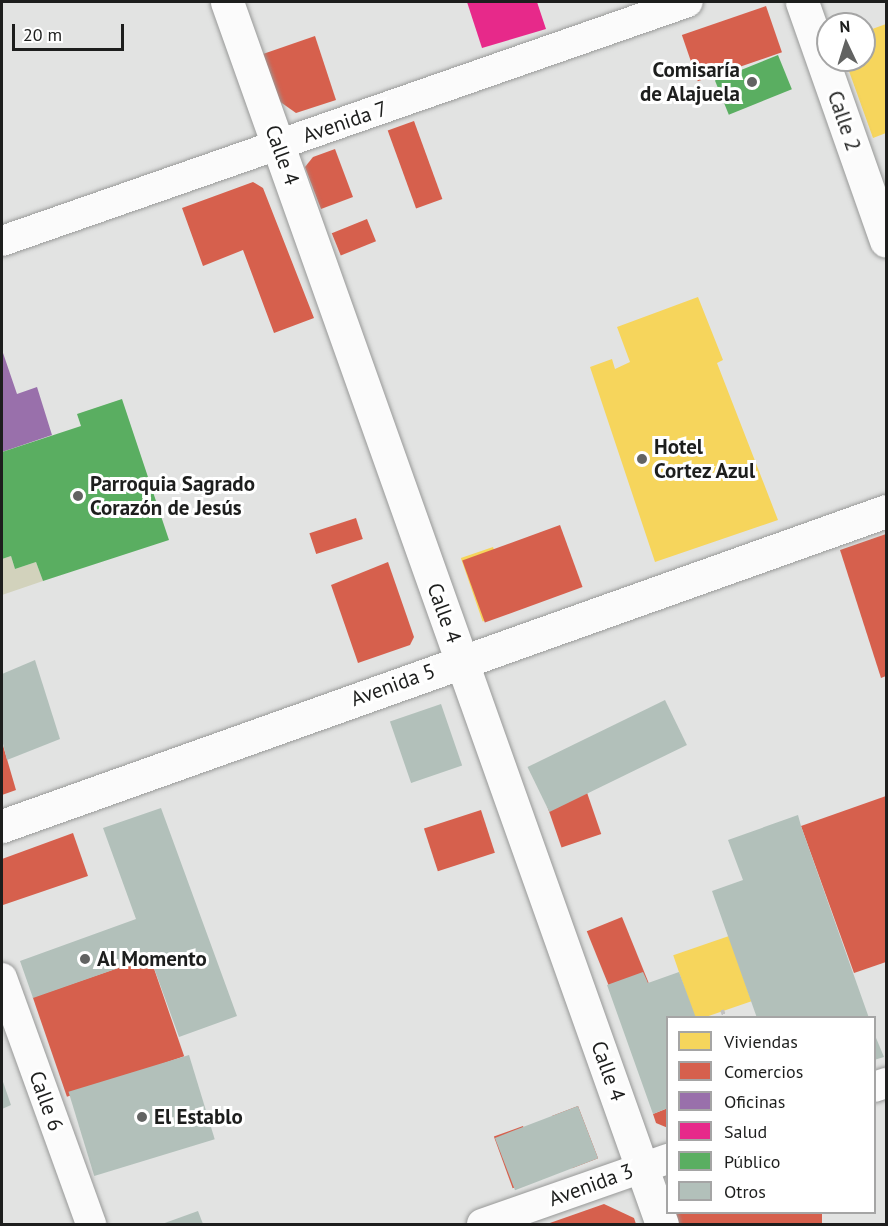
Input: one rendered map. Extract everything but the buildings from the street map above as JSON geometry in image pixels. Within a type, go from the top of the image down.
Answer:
[{"type":"street","name":"Calle 4","points":[[227,2],[461,661],[655,1163],[662,1224]]},
{"type":"street","name":"Avenida 7","points":[[2,241],[688,2]]},
{"type":"street","name":"Calle 2","points":[[802,2],[886,241]]},
{"type":"street","name":"Avenida 5","points":[[2,826],[886,511]]},
{"type":"street","name":"Calle 6","points":[[2,978],[91,1224]]},
{"type":"street","name":"Avenida 3","points":[[482,1224],[655,1163]]},
{"type":"path","points":[[722,1011],[724,1016]]},
{"type":"green space","points":[[11,556],[15,569],[36,562],[43,581],[2,595],[2,559]]},
{"type":"place","name":"Comisaría de Alajuela","points":[[752,82]]},
{"type":"place","name":"Hotel Cortez Azul","points":[[642,459]]},
{"type":"place","name":"Parroquia Sagrado Corazón de Jesús","points":[[78,496]]},
{"type":"place","name":"Al Momento","points":[[85,959]]},
{"type":"place","name":"El Establo","points":[[142,1117]]}]
